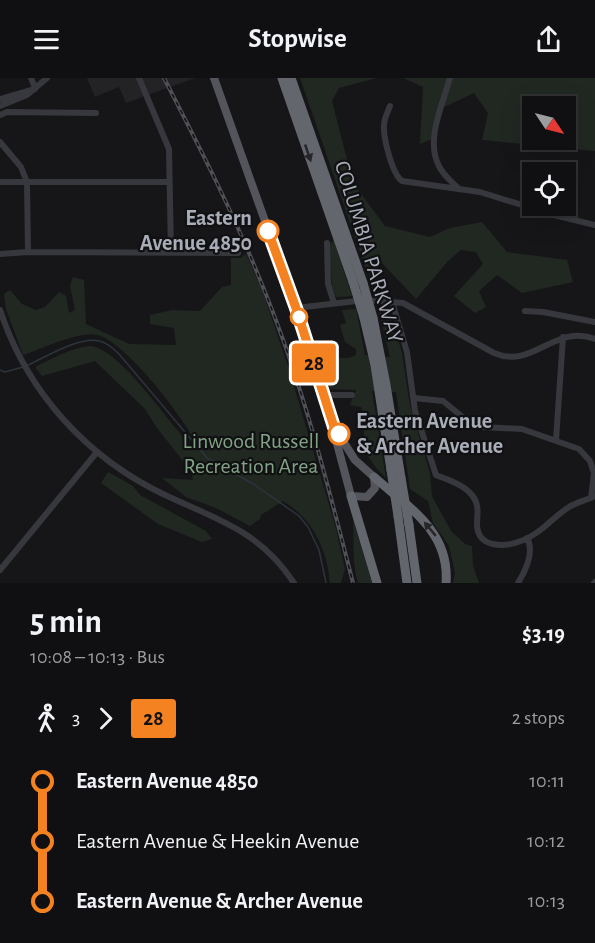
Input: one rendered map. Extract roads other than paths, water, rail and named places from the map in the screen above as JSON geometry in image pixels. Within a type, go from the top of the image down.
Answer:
[{"type":"highway","name":"COLUMBIA PARKWAY","points":[[282,78],[358,283]]},
{"type":"highway","name":"COLUMBIA PARKWAY","points":[[291,78],[358,283],[386,384],[417,583]]},
{"type":"highway","name":"COLUMBIA PARKWAY","points":[[368,318],[407,583]]},
{"type":"highway","points":[[374,477],[436,534],[445,557],[446,583]]},
{"type":"highway","points":[[351,496],[377,583]]},
{"type":"main road","points":[[214,78],[296,308],[334,427],[355,460],[374,477],[375,488],[370,496],[360,498],[351,496],[334,436],[334,427]]},
{"type":"street","points":[[31,78],[35,88]]},
{"type":"street","points":[[0,106],[27,95],[47,78]]},
{"type":"street","points":[[139,78],[169,149],[171,252]]},
{"type":"street","points":[[450,78],[436,128],[435,155],[443,173],[458,188]]},
{"type":"street","points":[[0,99],[35,88]]},
{"type":"street","points":[[390,106],[384,130],[396,176],[405,182],[458,188],[595,225]]},
{"type":"street","points":[[0,115],[7,112],[96,112]]},
{"type":"street","points":[[0,142],[21,167],[27,182],[28,252]]},
{"type":"street","points":[[0,182],[169,182]]},
{"type":"street","points":[[327,243],[328,284],[334,303]]},
{"type":"street","points":[[0,254],[28,252],[238,253]]},
{"type":"street","points":[[296,308],[365,300],[410,306],[501,356],[522,357],[563,337],[584,336],[595,339]]},
{"type":"street","points":[[392,302],[406,352],[416,411],[436,475],[462,486],[471,494],[478,512],[479,533],[488,542],[503,546],[527,538],[552,522],[569,507],[593,497],[595,478],[590,461],[579,449],[522,429],[483,427],[465,419],[443,401],[414,398]]},
{"type":"street","points":[[0,310],[14,347],[32,379],[68,424],[97,452],[136,480],[245,532],[278,561],[294,583]]},
{"type":"street","points":[[525,311],[543,312],[595,322]]},
{"type":"street","points":[[556,440],[563,337]]},
{"type":"street","points":[[324,394],[352,395]]},
{"type":"street","points":[[0,570],[97,452]]},
{"type":"street","points":[[518,583],[529,557],[530,545],[527,538]]},
{"type":"waterway","points":[[28,365],[73,344],[91,340],[110,346],[207,458],[255,485],[299,516],[308,527],[319,550],[326,583]]},
{"type":"waterway","points":[[0,370],[5,372],[23,367]]},
{"type":"railway","points":[[164,78],[230,210],[279,327],[314,436],[353,583]]},
{"type":"place","name":"Eastern Avenue 4850","points":[[268,231]]},
{"type":"place","name":"Eastern Avenue & Archer Avenue","points":[[339,434]]},
{"type":"park label","name":"Linwood Russell Recreation Area","points":[[251,454]]}]
